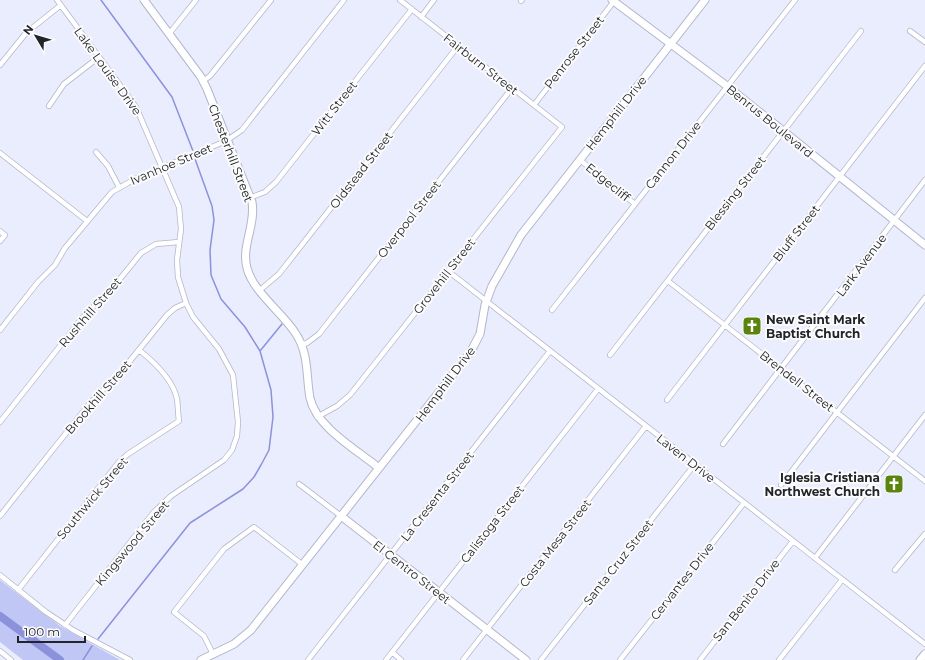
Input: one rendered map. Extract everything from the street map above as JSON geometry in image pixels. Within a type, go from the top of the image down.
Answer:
[{"type":"street","name":"Lake Louise Drive","points":[[57,0],[139,111],[179,207],[181,216],[177,260],[178,277],[186,303],[194,317],[219,349],[232,375],[238,422],[237,436]]},
{"type":"street","name":"Chesterhill Street","points":[[144,0],[203,81],[253,210],[253,218],[246,253],[246,267],[250,277],[289,324],[302,345],[306,361],[310,398],[317,417],[326,426],[380,468]]},
{"type":"street","points":[[169,34],[196,0]]},
{"type":"street","points":[[203,81],[210,76],[271,0]]},
{"type":"street","name":"Ivanhoe Street","points":[[0,330],[38,282],[56,265],[65,248],[86,221],[105,199],[119,187],[162,167],[226,141],[242,130],[344,0]]},
{"type":"street","name":"Fairburn Street","points":[[400,0],[562,127]]},
{"type":"street","points":[[421,16],[434,0]]},
{"type":"street","name":"Benrus Boulevard","points":[[613,0],[727,86],[925,245]]},
{"type":"street","name":"Penrose Street","points":[[534,104],[613,0]]},
{"type":"street","name":"Hemphill Drive","points":[[201,660],[213,656],[246,635],[470,353],[480,334],[486,301],[495,279],[521,235],[705,0]]},
{"type":"street","name":"Cannon Drive","points":[[552,310],[795,0]]},
{"type":"street","points":[[0,65],[26,33],[61,5]]},
{"type":"street","name":"Witt Street","points":[[249,198],[265,192],[276,182],[412,9]]},
{"type":"street","name":"Blessing Street","points":[[610,355],[860,31]]},
{"type":"street","points":[[910,31],[925,42]]},
{"type":"street","name":"Oldstead Street","points":[[260,290],[279,274],[458,46]]},
{"type":"street","points":[[49,106],[59,90],[70,79],[99,57]]},
{"type":"street","name":"Bluff Street","points":[[667,400],[925,66]]},
{"type":"street","name":"Overpool Street","points":[[302,345],[314,339],[319,334],[512,88]]},
{"type":"street","name":"Grovehill Street","points":[[317,417],[337,406],[350,395],[562,127]]},
{"type":"street","points":[[96,152],[108,166],[119,187]]},
{"type":"street","points":[[0,153],[86,221]]},
{"type":"street","name":"Edgecliff","points":[[580,160],[635,204]]},
{"type":"street","name":"Lark Avenue","points":[[723,444],[925,180]]},
{"type":"street","points":[[0,231],[5,235],[0,241]]},
{"type":"street","name":"Rushhill Street","points":[[0,422],[84,317],[115,285],[141,254],[156,244],[179,242]]},
{"type":"street","name":"Laven Drive","points":[[448,271],[925,644]]},
{"type":"street","name":"Brendell Street","points":[[668,281],[925,482]]},
{"type":"street","points":[[781,484],[925,298]]},
{"type":"street","name":"Brookhill Street","points":[[0,516],[90,403],[114,380],[167,315],[186,303]]},
{"type":"street","name":"Southwick Street","points":[[18,590],[119,462],[128,454],[179,421],[177,398],[172,387],[150,359],[139,350]]},
{"type":"street","name":"La Cresenta Street","points":[[308,660],[550,351]]},
{"type":"street","name":"Calistoga Street","points":[[386,660],[598,389]]},
{"type":"street","points":[[815,558],[925,415]]},
{"type":"street","name":"Costa Mesa Street","points":[[464,660],[646,426]]},
{"type":"street","name":"Kingswood Street","points":[[65,625],[154,512],[171,496],[224,460],[232,450],[237,436]]},
{"type":"street","name":"Santa Cruz Street","points":[[541,660],[695,464]]},
{"type":"street","name":"El Centro Street","points":[[299,484],[526,660]]},
{"type":"street","name":"Cervantes Drive","points":[[620,660],[744,503]]},
{"type":"street","points":[[213,656],[204,636],[174,612],[224,549],[254,527],[303,565]]},
{"type":"street","points":[[895,570],[925,534]]},
{"type":"street","name":"San Benito Drive","points":[[700,660],[793,541]]},
{"type":"street","points":[[0,575],[65,625],[130,660]]},
{"type":"street","points":[[779,660],[842,580]]},
{"type":"street","points":[[0,651],[11,660]]},
{"type":"street","points":[[392,652],[401,660]]},
{"type":"shaded area","points":[[0,580],[60,626],[120,660],[23,660],[0,642]]},
{"type":"waterway","points":[[101,0],[172,97],[193,151]]},
{"type":"waterway","points":[[195,159],[212,206],[214,220],[210,250],[211,275],[221,299],[245,327],[260,351]]},
{"type":"waterway","points":[[98,639],[190,523],[243,489],[254,477],[269,450],[273,417],[271,390],[260,351],[282,324]]},
{"type":"waterway","points":[[0,616],[60,660]]},
{"type":"waterway","points":[[83,660],[92,646]]},
{"type":"place","name":"New Saint Mark Baptist Church","points":[[752,326]]},
{"type":"place","name":"Iglesia Cristiana Northwest Church","points":[[894,484]]}]
